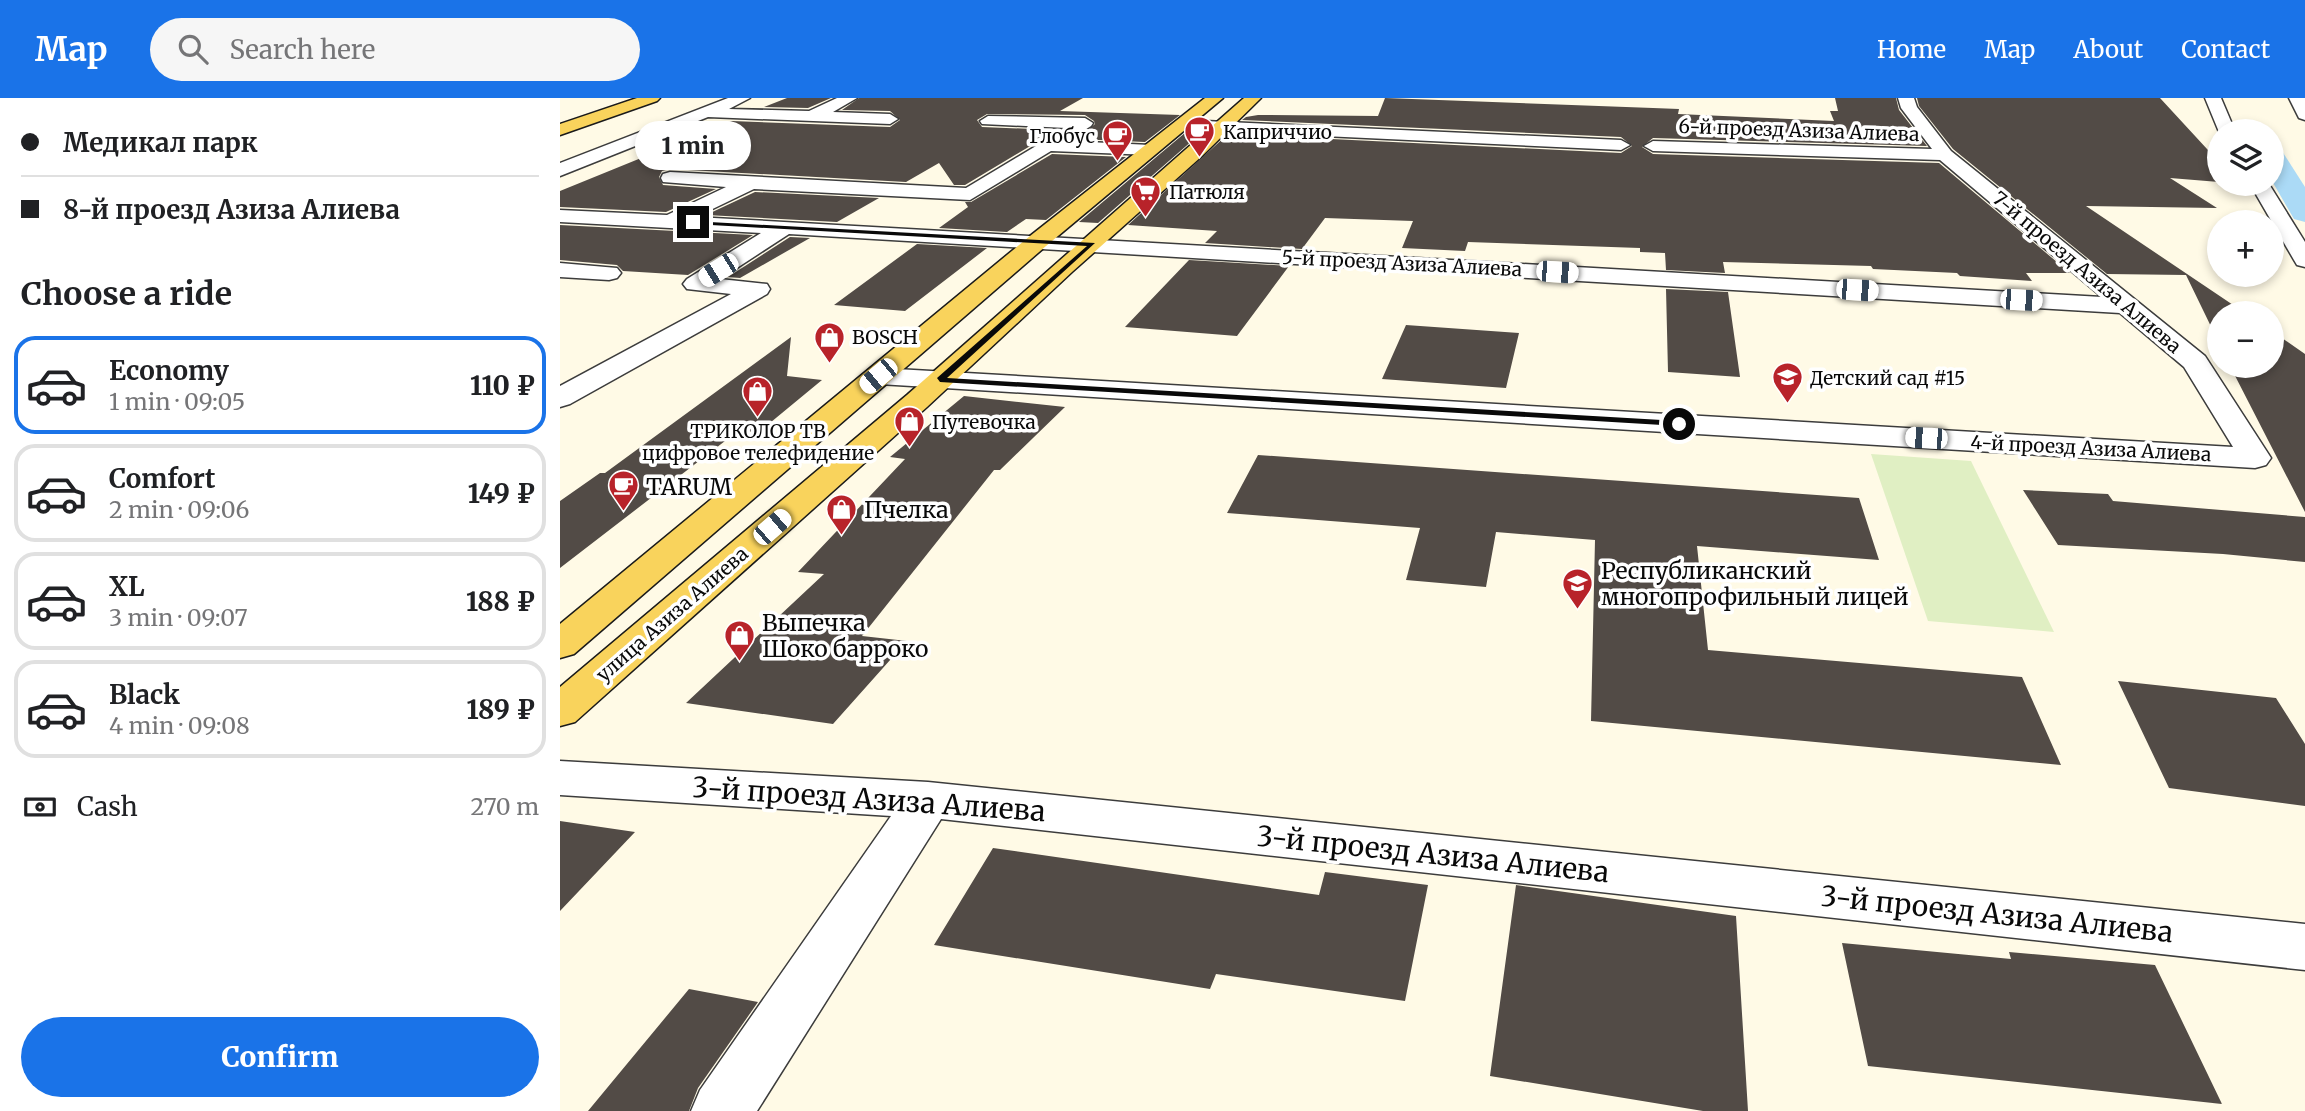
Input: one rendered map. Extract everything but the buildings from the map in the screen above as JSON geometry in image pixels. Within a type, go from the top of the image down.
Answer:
[{"type":"main road","points":[[560,130],[652,98]]},
{"type":"main road","points":[[560,645],[1038,241],[1215,98]]},
{"type":"main road","name":"улица Азиза Алиева","points":[[560,711],[940,380],[1253,98]]},
{"type":"street","points":[[560,170],[742,98]]},
{"type":"street","points":[[812,116],[849,98]]},
{"type":"street","name":"7-й проезд Азиза Алиева","points":[[1906,98],[1909,108],[1945,155],[2195,362],[2255,458]]},
{"type":"street","points":[[2213,98],[2222,119]]},
{"type":"street","points":[[2297,98],[2305,115]]},
{"type":"street","points":[[705,113],[890,119]]},
{"type":"street","points":[[670,178],[970,194],[1084,123],[988,121]]},
{"type":"street","points":[[1182,125],[1621,145]]},
{"type":"street","points":[[1047,146],[1151,150]]},
{"type":"street","name":"6-й проезд Азиза Алиева","points":[[1653,146],[1945,155]]},
{"type":"street","points":[[669,221],[751,183]]},
{"type":"street","points":[[2266,196],[2305,260]]},
{"type":"street","name":"5-й проезд Азиза Алиева","points":[[566,220],[669,221],[786,227],[2130,306]]},
{"type":"street","points":[[560,398],[758,289],[695,284],[786,227]]},
{"type":"street","points":[[560,270],[608,273]]},
{"type":"street","name":"4-й проезд Азиза Алиева","points":[[878,376],[2255,458]]},
{"type":"street","name":"3-й проезд Азиза Алиева","points":[[560,778],[929,800],[2305,947]]},
{"type":"street","points":[[722,1111],[929,800]]},
{"type":"green space","points":[[1871,454],[1971,461],[2054,632],[1928,621]]},
{"type":"waterway","points":[[2284,177],[2305,212]]},
{"type":"place","name":"Каприччио","points":[[1200,159]]},
{"type":"place","name":"Глобус","points":[[1118,163]]},
{"type":"place","name":"Патюля","points":[[1146,219]]},
{"type":"place","name":"BOSCH","points":[[829,364]]},
{"type":"place","name":"Детский сад #15","points":[[1787,405]]},
{"type":"place","name":"ТРИКОЛОР ТВ цифровое телефидение","points":[[758,419]]},
{"type":"place","name":"Путевочка","points":[[909,449]]},
{"type":"place","name":"TARUM","points":[[623,513]]},
{"type":"place","name":"Пчелка","points":[[841,536]]},
{"type":"place","name":"Республиканский многопрофильный лицей","points":[[1578,610]]},
{"type":"place","name":"Выпечка Шоко барроко","points":[[739,662]]},
{"type":"route","points":[[693,222],[1092,244],[940,380],[1679,424]]}]
